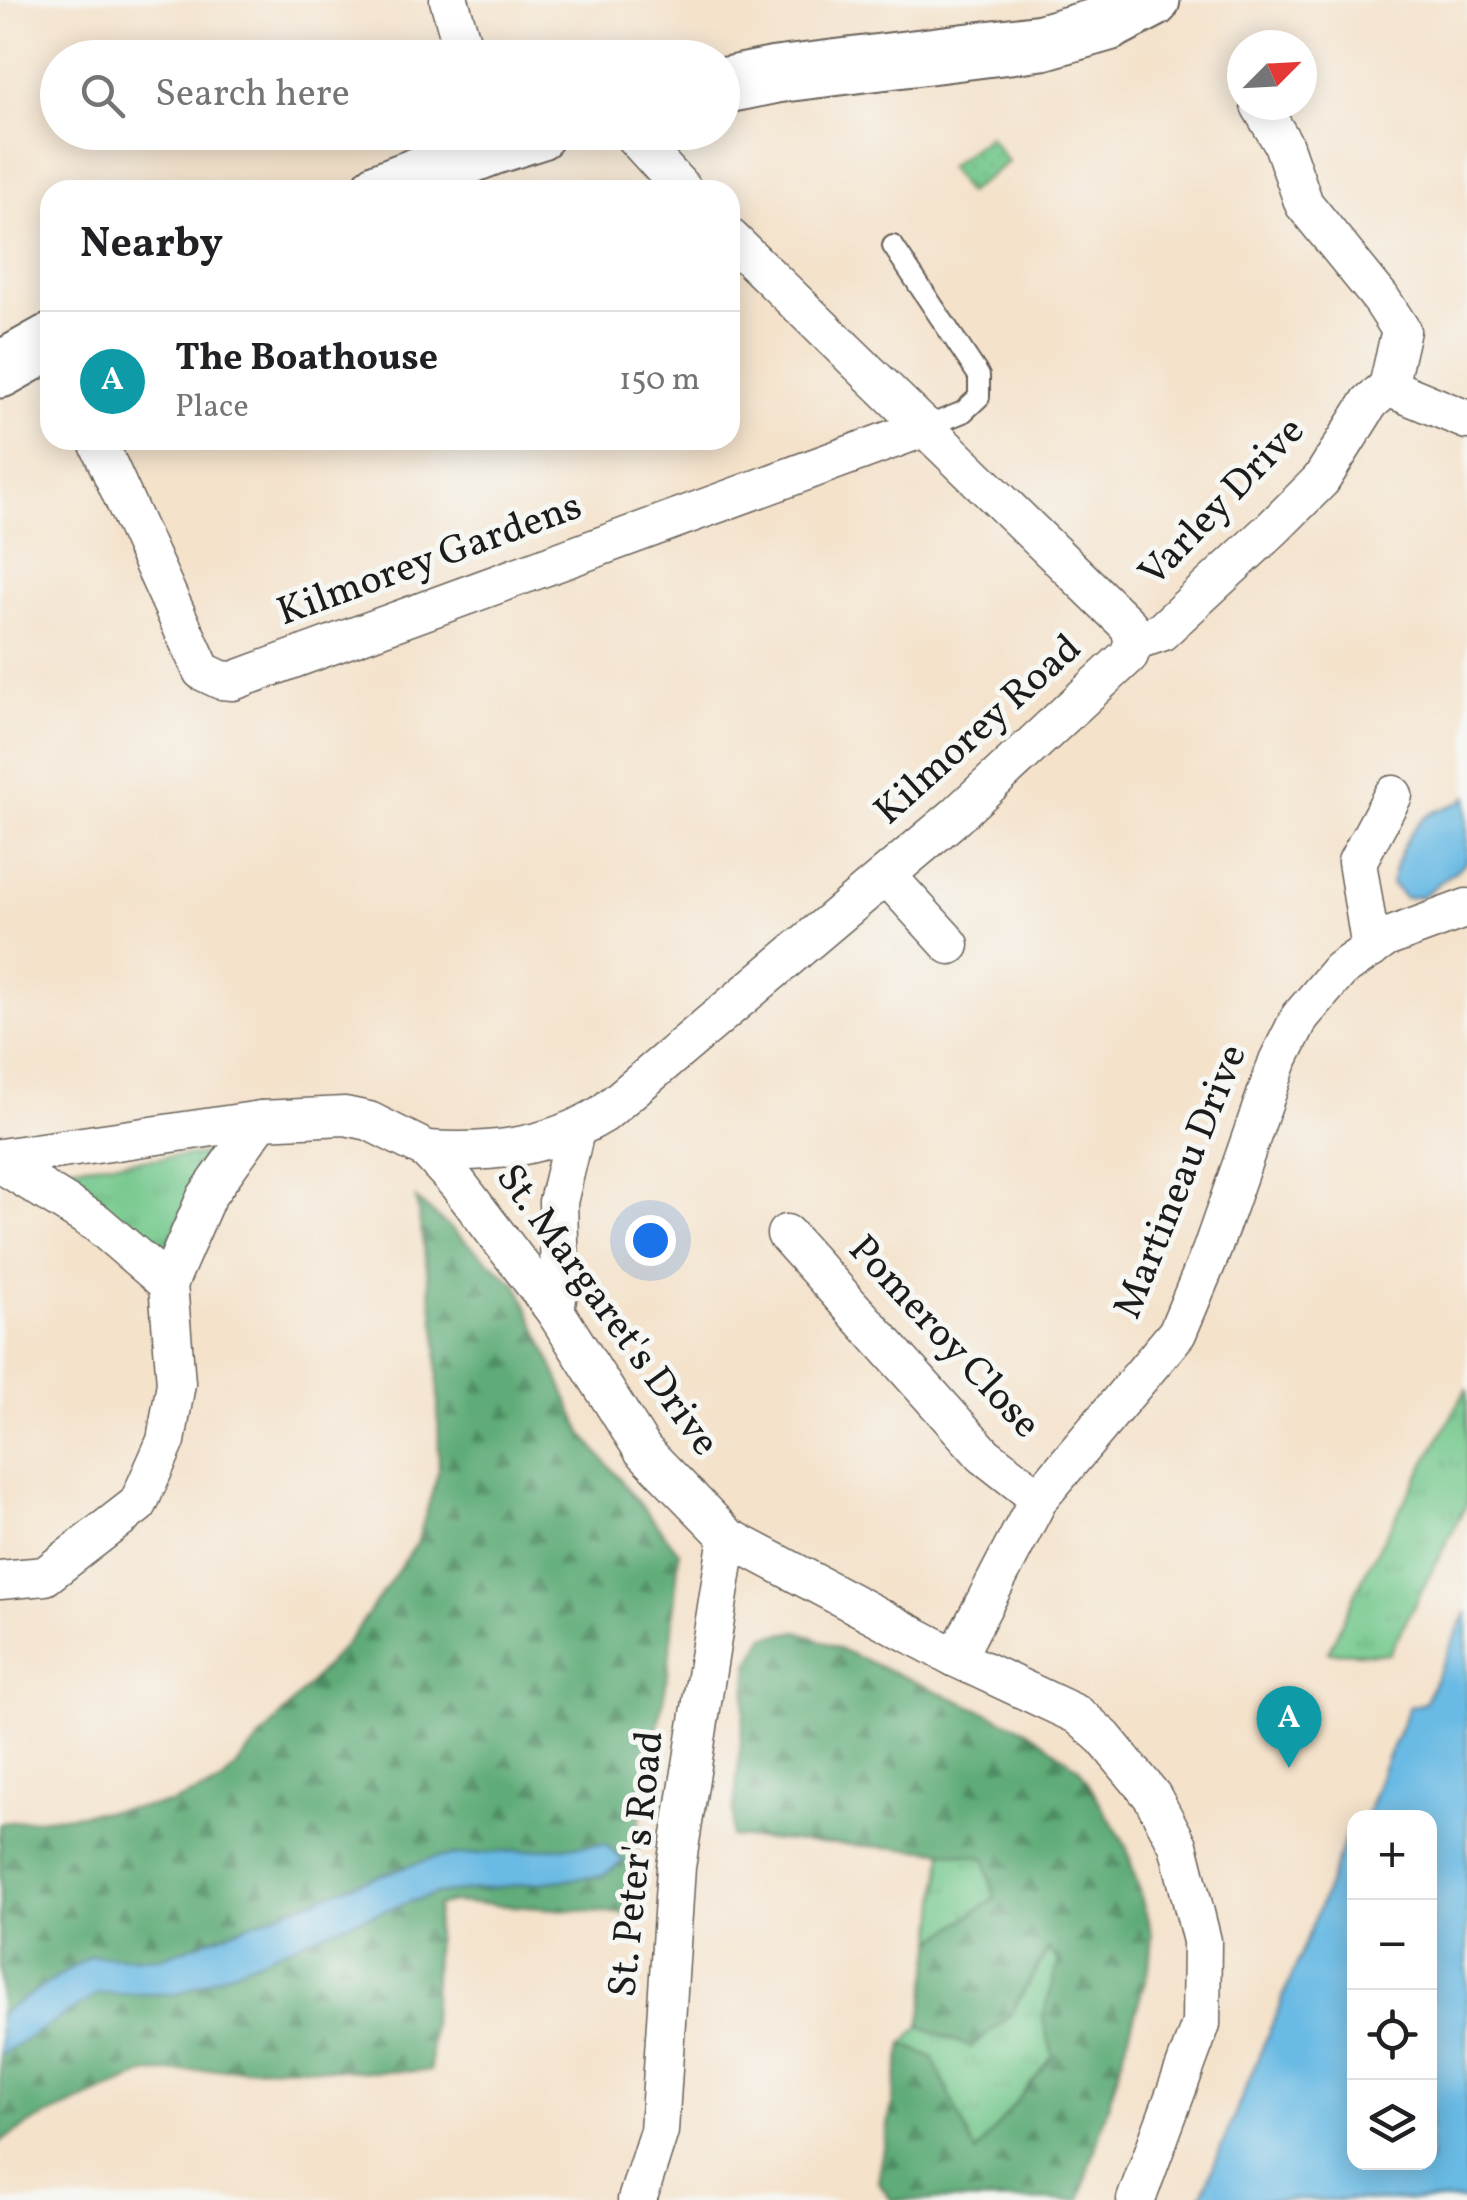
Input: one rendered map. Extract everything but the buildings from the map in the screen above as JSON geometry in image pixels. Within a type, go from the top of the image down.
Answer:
[{"type":"main road","points":[[740,82],[1042,42],[1108,23],[1152,0]]},
{"type":"main road","points":[[404,180],[475,150]]},
{"type":"main road","points":[[0,370],[40,348]]},
{"type":"street","points":[[449,0],[461,40]]},
{"type":"street","points":[[1269,120],[1283,144],[1304,204],[1381,299],[1401,330],[1388,388],[1467,420]]},
{"type":"street","points":[[647,150],[675,180]]},
{"type":"street","name":"Kilmorey Road","points":[[427,1150],[498,1152],[575,1132],[603,1114],[956,816],[1130,655],[1134,641],[1129,626],[740,248]]},
{"type":"street","name":"Varley Drive","points":[[1134,641],[1162,632],[1274,528],[1321,480],[1370,402],[1388,388]]},
{"type":"street","name":"Kilmorey Gardens","points":[[102,450],[202,671],[234,681],[926,427]]},
{"type":"street","points":[[1370,949],[1356,862],[1393,795]]},
{"type":"street","points":[[886,876],[950,944]]},
{"type":"street","name":"Martineau Drive","points":[[956,1658],[1039,1498],[1176,1333],[1211,1252],[1278,1061],[1300,1017],[1340,970],[1386,938],[1467,908]]},
{"type":"street","name":"St. Margaret's Drive","points":[[0,1161],[260,1120],[345,1116],[368,1121],[427,1150],[458,1184],[555,1311],[643,1450],[728,1537],[956,1658],[1078,1715],[1104,1738],[1152,1796],[1178,1845],[1202,1941],[1201,2024],[1136,2200]]},
{"type":"street","points":[[0,1580],[44,1576],[138,1504],[166,1442],[176,1383],[168,1284],[206,1197],[260,1120]]},
{"type":"street","points":[[555,1311],[560,1280],[558,1202],[575,1132]]},
{"type":"street","points":[[0,1161],[97,1223],[168,1284]]},
{"type":"street","name":"Pomeroy Close","points":[[786,1234],[984,1455],[1039,1498]]},
{"type":"street","name":"St. Peter's Road","points":[[637,2200],[659,2131],[676,1866],[728,1537]]},
{"type":"lane","points":[[892,246],[979,376],[980,397],[962,412],[926,427]]},
{"type":"green space","points":[[989,136],[1008,162],[967,193],[948,167]]},
{"type":"green space","points":[[208,1154],[165,1251],[51,1168]]},
{"type":"green space","points":[[416,1199],[518,1286],[582,1433],[679,1552],[668,1674],[639,1825],[629,1914],[452,1902],[437,1906],[430,2071],[374,2072],[291,2066],[145,2073],[37,2120],[0,2142],[0,1823],[170,1804],[221,1783],[354,1634],[417,1543],[439,1469],[437,1335]]},
{"type":"green space","points":[[1467,1388],[1467,1503],[1389,1654],[1328,1652],[1367,1569]]},
{"type":"green space","points":[[798,1631],[1027,1730],[1079,1768],[1126,1846],[1152,1934],[1149,1967],[1080,2200],[891,2200],[878,2182],[903,2044],[932,2057],[976,2153],[1053,2056],[1043,2019],[1059,1961],[1048,1949],[1009,2017],[970,2047],[920,2026],[934,1941],[995,1898],[985,1858],[943,1851],[731,1837],[749,1665],[764,1637]]},
{"type":"green space","points":[[943,1851],[985,1858],[995,1898],[934,1941]]},
{"type":"green space","points":[[1049,1949],[1059,1961],[1043,2019],[1053,2056],[975,2154],[932,2058],[903,2044],[920,2026],[971,2047],[1009,2017]]},
{"type":"water","points":[[1467,796],[1467,862],[1422,896],[1405,898],[1391,884],[1412,831],[1428,815]]},
{"type":"water","points":[[1467,1611],[1467,2200],[1200,2200],[1347,1833],[1347,2170],[1437,2170],[1437,1810],[1368,1810],[1409,1707],[1424,1703]]},
{"type":"water","points":[[605,1844],[624,1861],[602,1876],[434,1894],[344,1924],[178,1994],[99,1994],[0,2055],[0,2014],[90,1956],[161,1958],[436,1857]]},
{"type":"place","name":"The Boathouse","points":[[1289,1768]]}]
